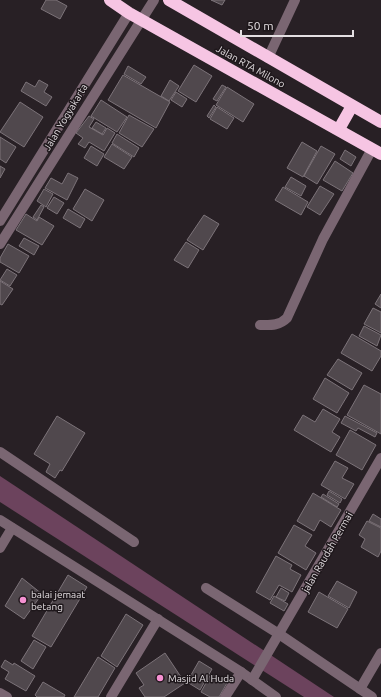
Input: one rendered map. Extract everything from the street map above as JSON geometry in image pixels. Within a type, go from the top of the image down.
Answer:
[{"type":"highway","name":"Jalan RTA Milono","points":[[110,0],[129,13],[376,152]]},
{"type":"highway","name":"Jalan RTA Milono","points":[[169,0],[381,122]]},
{"type":"highway","points":[[339,130],[352,106]]},
{"type":"street","points":[[0,244],[154,0]]},
{"type":"street","points":[[268,58],[295,0]]},
{"type":"street","name":"Jalan Yogyakarta","points":[[0,221],[129,13]]},
{"type":"street","points":[[260,324],[274,325],[283,322],[286,318],[323,239],[376,152]]},
{"type":"street","points":[[0,452],[134,542]]},
{"type":"street","name":"jalan Raudah Permai","points":[[252,680],[381,458]]},
{"type":"street","points":[[0,520],[242,672],[276,697]]},
{"type":"street","points":[[0,548],[12,528]]},
{"type":"street","points":[[206,588],[279,634],[372,697]]},
{"type":"street","points":[[111,697],[158,619]]},
{"type":"street","points":[[360,689],[381,653]]},
{"type":"street","points":[[225,697],[242,672]]},
{"type":"street","points":[[0,693],[7,697]]},
{"type":"shaded area","points":[[0,476],[334,697],[304,697],[0,502]]},
{"type":"building","points":[[46,0],[56,0],[67,6],[60,19],[41,9]]},
{"type":"building","points":[[211,0],[225,0],[222,5]]},
{"type":"building","points":[[194,65],[212,76],[196,102],[178,91]]},
{"type":"building","points":[[128,66],[146,77],[141,84],[124,74]]},
{"type":"building","points":[[123,75],[170,102],[156,128],[108,100]]},
{"type":"building","points":[[39,80],[48,85],[44,92],[52,97],[46,106],[21,91],[26,82],[35,87]]},
{"type":"building","points":[[170,80],[179,86],[169,101],[161,96]]},
{"type":"building","points":[[222,85],[226,87],[217,101],[213,99]]},
{"type":"building","points":[[227,87],[254,104],[243,122],[216,105]]},
{"type":"building","points":[[176,92],[187,99],[182,107],[171,100]]},
{"type":"building","points":[[101,100],[127,117],[117,132],[91,116]]},
{"type":"building","points":[[20,102],[43,117],[24,147],[0,132]]},
{"type":"building","points":[[214,105],[216,107],[209,118],[207,116]]},
{"type":"building","points":[[217,107],[234,118],[227,129],[210,119]]},
{"type":"building","points":[[129,115],[154,129],[142,147],[119,133]]},
{"type":"building","points":[[89,116],[94,119],[89,127],[103,135],[107,128],[115,133],[104,151],[89,142],[85,148],[78,144],[83,138],[76,133]]},
{"type":"building","points":[[96,122],[106,128],[102,134],[92,128]]},
{"type":"building","points":[[117,134],[139,148],[134,157],[112,143]]},
{"type":"building","points":[[0,137],[16,147],[6,163],[0,159]]},
{"type":"building","points":[[302,142],[317,151],[303,177],[287,168]]},
{"type":"building","points":[[112,144],[132,157],[124,169],[104,157]]},
{"type":"building","points":[[91,146],[104,154],[97,166],[84,158]]},
{"type":"building","points":[[321,146],[335,154],[317,184],[304,176]]},
{"type":"building","points":[[345,150],[356,157],[351,166],[340,159]]},
{"type":"building","points":[[335,161],[353,173],[342,191],[323,180]]},
{"type":"building","points":[[0,166],[5,169],[0,178]]},
{"type":"building","points":[[68,173],[78,178],[67,200],[45,188],[51,178],[62,184]]},
{"type":"building","points":[[291,177],[306,186],[301,196],[285,187]]},
{"type":"building","points":[[320,186],[334,194],[320,215],[307,207]]},
{"type":"building","points":[[283,187],[308,202],[301,215],[275,200]]},
{"type":"building","points":[[44,189],[53,194],[46,207],[37,201]]},
{"type":"building","points":[[85,189],[104,200],[92,221],[73,209]]},
{"type":"building","points":[[54,197],[64,203],[57,214],[47,208]]},
{"type":"building","points":[[41,205],[44,207],[37,220],[33,217]]},
{"type":"building","points":[[68,209],[85,219],[80,228],[63,218]]},
{"type":"building","points":[[26,214],[37,221],[39,217],[54,226],[42,245],[16,230]]},
{"type":"building","points":[[204,215],[219,224],[203,250],[187,240]]},
{"type":"building","points":[[24,238],[39,246],[34,255],[19,246]]},
{"type":"building","points":[[186,242],[199,250],[188,268],[174,260]]},
{"type":"building","points":[[8,244],[29,256],[19,273],[0,262],[0,258]]},
{"type":"building","points":[[7,269],[17,275],[10,286],[0,280]]},
{"type":"building","points":[[0,281],[13,289],[2,305],[0,304]]},
{"type":"building","points":[[381,294],[381,308],[375,304]]},
{"type":"building","points":[[373,308],[381,312],[381,333],[364,324]]},
{"type":"building","points":[[364,326],[381,335],[377,346],[359,336]]},
{"type":"building","points":[[352,334],[381,351],[381,356],[372,371],[341,353]]},
{"type":"building","points":[[338,359],[362,373],[352,390],[327,375]]},
{"type":"building","points":[[325,378],[349,393],[337,413],[313,399]]},
{"type":"building","points":[[364,385],[381,394],[381,434],[347,415]]},
{"type":"building","points":[[323,409],[340,419],[332,432],[340,437],[331,452],[294,430],[303,415],[315,422]]},
{"type":"building","points":[[57,416],[85,433],[62,471],[60,470],[55,478],[46,472],[50,464],[34,454]]},
{"type":"building","points":[[345,416],[377,433],[375,437],[358,428],[356,431],[341,423]]},
{"type":"building","points":[[350,430],[376,445],[362,470],[336,455]]},
{"type":"building","points":[[335,461],[348,468],[342,478],[354,484],[345,499],[321,485]]},
{"type":"building","points":[[329,491],[342,499],[340,503],[327,495]]},
{"type":"building","points":[[313,493],[341,510],[331,527],[320,520],[314,531],[297,521]]},
{"type":"building","points":[[323,494],[339,504],[337,507],[321,497]]},
{"type":"building","points":[[373,514],[381,519],[381,527],[369,521]]},
{"type":"building","points":[[367,521],[381,528],[381,551],[378,557],[361,547],[365,539],[359,535]]},
{"type":"building","points":[[294,525],[312,535],[305,546],[316,553],[306,570],[278,553]]},
{"type":"building","points":[[276,556],[292,565],[290,569],[301,575],[292,592],[279,585],[270,600],[256,592]]},
{"type":"building","points":[[68,575],[87,587],[51,647],[32,636]]},
{"type":"building","name":"balai jemaat betang","points":[[22,578],[42,594],[24,619],[5,606]]},
{"type":"building","points":[[337,581],[357,592],[349,608],[328,596]]},
{"type":"building","points":[[281,588],[289,593],[285,601],[276,597]]},
{"type":"building","points":[[319,592],[348,609],[337,628],[308,612]]},
{"type":"building","points":[[274,596],[288,604],[284,611],[270,603]]},
{"type":"building","points":[[126,614],[143,625],[117,667],[101,656]]},
{"type":"building","points":[[34,640],[46,647],[33,669],[21,661]]},
{"type":"building","name":"Masjid Al Huda","points":[[165,653],[185,683],[164,697],[145,697],[139,688],[144,685],[136,673]]},
{"type":"building","points":[[98,657],[115,668],[98,697],[74,697]]},
{"type":"building","points":[[5,660],[13,665],[14,663],[35,676],[26,691],[5,679],[9,672],[1,667]]},
{"type":"building","points":[[199,661],[212,669],[200,690],[187,682]]},
{"type":"building","points":[[211,674],[227,683],[219,697],[210,697],[201,692]]},
{"type":"building","points":[[43,682],[65,695],[64,697],[37,697],[35,695]]},
{"type":"place","name":"balai jemaat betang","points":[[23,600]]},
{"type":"place","name":"Masjid Al Huda","points":[[160,678]]}]
